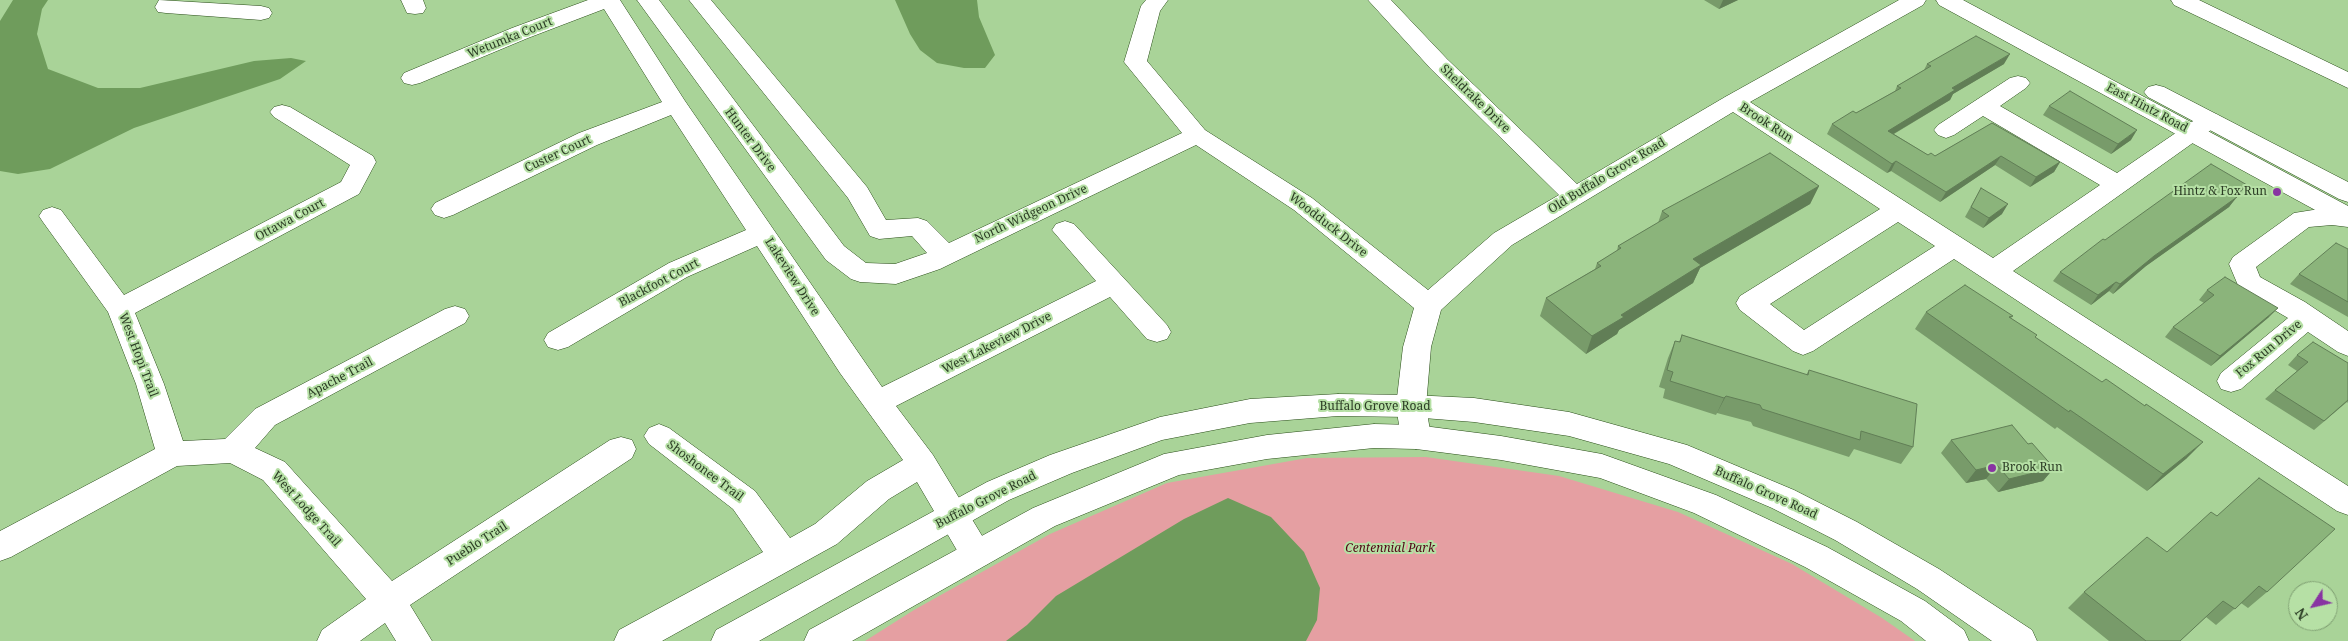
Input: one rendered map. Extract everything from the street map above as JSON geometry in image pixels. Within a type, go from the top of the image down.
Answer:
[{"type":"street","points":[[170,0],[166,7],[261,13]]},
{"type":"street","name":"Wetumka Court","points":[[412,78],[520,33],[608,0]]},
{"type":"street","name":"Lakeview Drive","points":[[608,0],[850,365],[879,402],[922,464],[976,554]]},
{"type":"street","name":"Hunter Drive","points":[[648,0],[835,254],[860,272]]},
{"type":"street","points":[[700,0],[858,194],[880,230],[918,228],[945,255]]},
{"type":"street","name":"Woodduck Drive","points":[[1157,0],[1149,11],[1135,62],[1197,136],[1304,204],[1429,305]]},
{"type":"street","name":"Sheldrake Drive","points":[[1379,0],[1439,64],[1574,195]]},
{"type":"street","name":"Old Buffalo Grove Road","points":[[1429,305],[1503,239],[1733,102],[1915,0]]},
{"type":"street","name":"East Hintz Road","points":[[1946,0],[2201,126],[2348,193]]},
{"type":"street","name":"East Hintz Road","points":[[1983,0],[2201,126],[2295,188],[2348,217]]},
{"type":"street","points":[[2195,2],[2348,82]]},
{"type":"street","points":[[1946,130],[2018,83]]},
{"type":"street","name":"Brook Run","points":[[1733,102],[2348,502]]},
{"type":"street","name":"Custer Court","points":[[444,209],[588,139],[676,105]]},
{"type":"street","points":[[1983,106],[2119,185]]},
{"type":"street","name":"Ottawa Court","points":[[120,309],[350,188],[364,162],[282,112]]},
{"type":"street","points":[[1994,271],[2201,126]]},
{"type":"street","name":"North Widgeon Drive","points":[[860,272],[896,274],[945,255],[1197,136]]},
{"type":"street","points":[[2295,188],[2302,218],[2348,217]]},
{"type":"street","points":[[1899,209],[1750,303],[1803,344],[1954,246]]},
{"type":"street","name":"West Hopi Trail","points":[[52,216],[120,309],[150,384],[172,454]]},
{"type":"street","name":"Fox Run Drive","points":[[2302,218],[2242,264],[2249,283],[2307,317],[2348,345]]},
{"type":"street","points":[[1065,230],[1158,332]]},
{"type":"street","name":"Blackfoot Court","points":[[558,340],[678,270],[763,234]]},
{"type":"street","name":"West Lakeview Drive","points":[[879,402],[1115,283]]},
{"type":"street","points":[[1416,437],[1411,406],[1417,347],[1429,305]]},
{"type":"street","name":"Apache Trail","points":[[233,451],[265,417],[455,316]]},
{"type":"street","name":"Fox Run Drive","points":[[2231,381],[2307,317]]},
{"type":"street","name":"Buffalo Grove Road","points":[[728,641],[998,491],[1061,464],[1160,429],[1250,411],[1338,405],[1411,406],[1474,410],[1569,424],[1676,454],[1783,498],[1846,531],[1928,579],[2020,641]]},
{"type":"street","name":"Shoshonee Trail","points":[[659,436],[744,500],[785,557]]},
{"type":"street","points":[[821,641],[1044,517],[1175,464],[1267,447],[1374,436],[1416,437],[1500,448],[1602,466],[1705,504],[1816,557],[1912,611],[1952,641]]},
{"type":"street","name":"Pueblo Trail","points":[[334,641],[389,602],[621,449]]},
{"type":"street","name":"West Lodge Trail","points":[[0,548],[172,454],[233,451],[274,471],[389,602],[415,641]]},
{"type":"street","points":[[631,641],[826,534],[878,490],[922,464]]},
{"type":"green space","name":"Centennial Park","points":[[1426,457],[1559,476],[1678,512],[1792,564],[1882,618],[1915,641],[865,641],[914,610],[1050,534],[1167,483],[1307,458]]},
{"type":"shaded area","points":[[13,0],[48,0],[42,9],[37,34],[48,69],[98,88],[140,88],[254,61],[291,58],[306,61],[280,79],[134,128],[50,169],[18,174],[0,171],[0,21]]},
{"type":"shaded area","points":[[895,0],[977,0],[979,17],[995,55],[985,68],[964,68],[937,63],[920,50],[910,34]]},
{"type":"shaded area","points":[[1228,498],[1271,517],[1304,552],[1320,588],[1317,620],[1306,641],[1006,641],[1027,625],[1056,596],[1184,519]]},
{"type":"building","points":[[1976,36],[2010,54],[1952,88],[1955,90],[1888,131],[1928,155],[1931,153],[1935,156],[1992,123],[2060,162],[2036,177],[2001,156],[1946,192],[1896,161],[1892,164],[1832,124],[1853,111],[1856,113],[1901,88],[1897,86],[1931,66],[1927,64]]},
{"type":"building","points":[[2070,91],[2137,130],[2118,144],[2049,106]]},
{"type":"building","points":[[1770,153],[1819,186],[1693,259],[1701,265],[1621,315],[1624,317],[1592,336],[1546,298],[1601,266],[1597,263],[1621,248],[1618,246],[1669,216],[1662,211]]},
{"type":"building","points":[[2211,164],[2247,185],[2232,195],[2237,197],[2154,256],[2120,284],[2116,282],[2098,295],[2060,272],[2103,239],[2105,240]]},
{"type":"building","points":[[1981,188],[2008,204],[1989,218],[1971,207]]},
{"type":"building","points":[[2336,243],[2348,249],[2348,302],[2299,274]]},
{"type":"building","points":[[2225,277],[2278,308],[2220,356],[2173,327],[2214,295],[2207,290]]},
{"type":"building","points":[[1965,285],[2013,316],[2009,317],[2102,382],[2106,379],[2203,442],[2163,474],[2070,410],[2069,412],[1926,312]]},
{"type":"building","points":[[1682,335],[1808,375],[1809,370],[1917,404],[1913,447],[1861,431],[1860,440],[1762,409],[1760,405],[1726,396],[1724,398],[1670,381],[1673,372],[1667,370],[1675,341],[1680,342]]},
{"type":"building","points":[[2313,342],[2348,363],[2348,400],[2324,421],[2275,390],[2308,362],[2297,355]]},
{"type":"building","points":[[2012,425],[2028,444],[2032,443],[2054,468],[2009,479],[1997,465],[1976,470],[1951,440]]},
{"type":"building","points":[[2259,478],[2335,529],[2267,592],[2259,586],[2235,609],[2223,601],[2180,641],[2146,641],[2084,592],[2147,537],[2167,552],[2211,512],[2217,516]]},
{"type":"place","name":"Hintz & Fox Run","points":[[2277,192]]},
{"type":"place","name":"Brook Run","points":[[1992,468]]}]
